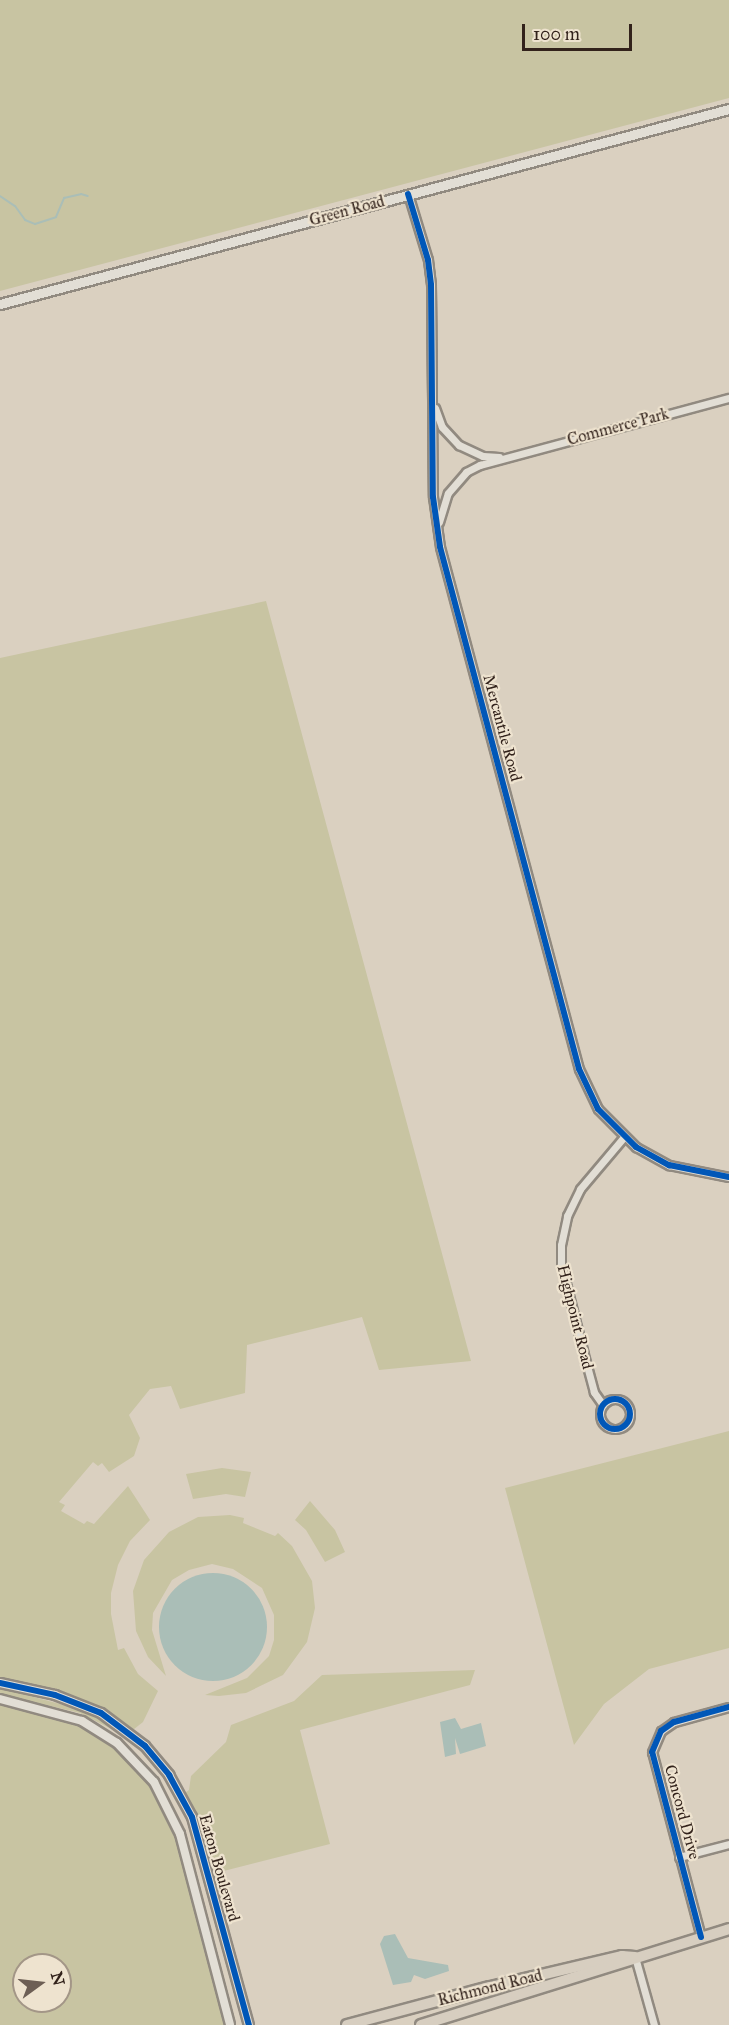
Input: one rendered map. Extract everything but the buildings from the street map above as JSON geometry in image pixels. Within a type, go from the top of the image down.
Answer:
[{"type":"main road","name":"Green Road","points":[[0,304],[729,109]]},
{"type":"main road","name":"Richmond Road","points":[[422,2025],[623,1965],[635,1957],[729,1929]]},
{"type":"main road","name":"Richmond Road","points":[[352,2024],[490,1987],[622,1956],[635,1957]]},
{"type":"street","name":"Mercantile Road","points":[[408,194],[431,280],[432,400],[438,533],[579,1069],[598,1109],[624,1137],[652,1158],[669,1165],[729,1177]]},
{"type":"street","name":"Commerce Park","points":[[438,533],[442,503],[456,482],[480,465],[729,398]]},
{"type":"street","name":"Commerce Park","points":[[432,400],[442,427],[459,446],[483,456],[508,456]]},
{"type":"street","name":"Highpoint Road","points":[[603,1405],[614,1399],[626,1403],[629,1421],[619,1429],[606,1426],[600,1417],[603,1405],[594,1392],[586,1363],[561,1264],[561,1245],[567,1216],[580,1189],[624,1137]]},
{"type":"street","name":"Eaton Boulevard","points":[[0,1683],[54,1695],[101,1713],[145,1746],[165,1770],[192,1817],[249,2025]]},
{"type":"street","name":"Eaton Boulevard","points":[[0,1699],[82,1721],[117,1743],[154,1782],[180,1834],[230,2025]]},
{"type":"street","name":"Concord Drive","points":[[701,1936],[652,1752],[656,1740],[674,1722],[729,1707]]},
{"type":"street","points":[[680,1857],[729,1844]]},
{"type":"street","points":[[635,1957],[654,2025]]},
{"type":"shaded area","points":[[0,0],[729,0],[729,98],[0,291]]},
{"type":"shaded area","points":[[266,601],[471,1361],[379,1370],[362,1317],[247,1345],[245,1393],[180,1409],[171,1386],[150,1389],[129,1415],[140,1438],[134,1456],[109,1472],[102,1463],[98,1466],[93,1462],[59,1502],[65,1505],[61,1511],[84,1524],[87,1521],[94,1524],[128,1486],[150,1520],[130,1541],[118,1565],[111,1593],[111,1614],[118,1650],[124,1648],[138,1674],[158,1691],[143,1722],[129,1733],[69,1700],[0,1683],[0,658]]},
{"type":"shaded area","points":[[729,1431],[729,1648],[649,1669],[604,1704],[574,1745],[505,1488]]},
{"type":"shaded area","points":[[222,1468],[251,1472],[245,1497],[226,1494],[193,1499],[186,1474]]},
{"type":"shaded area","points":[[310,1501],[335,1530],[345,1552],[325,1562],[306,1530],[295,1520]]},
{"type":"shaded area","points":[[230,1515],[244,1518],[243,1523],[275,1536],[278,1533],[292,1546],[312,1581],[315,1608],[307,1642],[283,1675],[246,1693],[205,1695],[247,1678],[269,1656],[274,1640],[274,1615],[262,1588],[233,1569],[212,1564],[189,1570],[172,1580],[153,1613],[152,1630],[166,1676],[148,1657],[136,1631],[133,1591],[144,1560],[169,1532],[198,1517]]},
{"type":"shaded area","points":[[475,1670],[470,1685],[300,1730],[330,1844],[208,1875],[182,1795],[189,1790],[191,1776],[226,1742],[231,1725],[294,1701],[322,1675]]},
{"type":"shaded area","points":[[0,1688],[90,1712],[125,1736],[80,1713],[0,1694]]},
{"type":"shaded area","points":[[0,1699],[61,1713],[132,1756],[174,1818],[230,2025],[0,2025]]},
{"type":"water","points":[[213,1573],[234,1577],[251,1589],[263,1606],[267,1627],[263,1648],[251,1665],[234,1677],[213,1681],[192,1677],[175,1665],[163,1648],[159,1627],[163,1606],[175,1589],[192,1577]]},
{"type":"water","points":[[455,1718],[461,1729],[481,1723],[486,1746],[460,1754],[455,1738],[456,1754],[445,1757],[440,1722]]},
{"type":"water","points":[[395,1934],[408,1958],[448,1965],[449,1971],[425,1979],[414,1975],[411,1982],[393,1985],[380,1944],[384,1936]]},
{"type":"waterway","points":[[0,196],[15,206],[25,220],[35,224],[56,217],[64,198],[81,194],[88,196]]},
{"type":"cycle path","points":[[408,194],[428,260],[431,285],[433,497],[440,547],[579,1069],[598,1109],[636,1147],[669,1165],[729,1177]]},
{"type":"cycle path","points":[[615,1399],[626,1403],[630,1414],[626,1425],[615,1429],[604,1425],[600,1414],[604,1403],[615,1399]]},
{"type":"cycle path","points":[[0,1683],[55,1695],[101,1713],[145,1746],[169,1775],[192,1817],[249,2025]]},
{"type":"cycle path","points":[[701,1937],[652,1752],[661,1731],[674,1722],[729,1707]]}]
